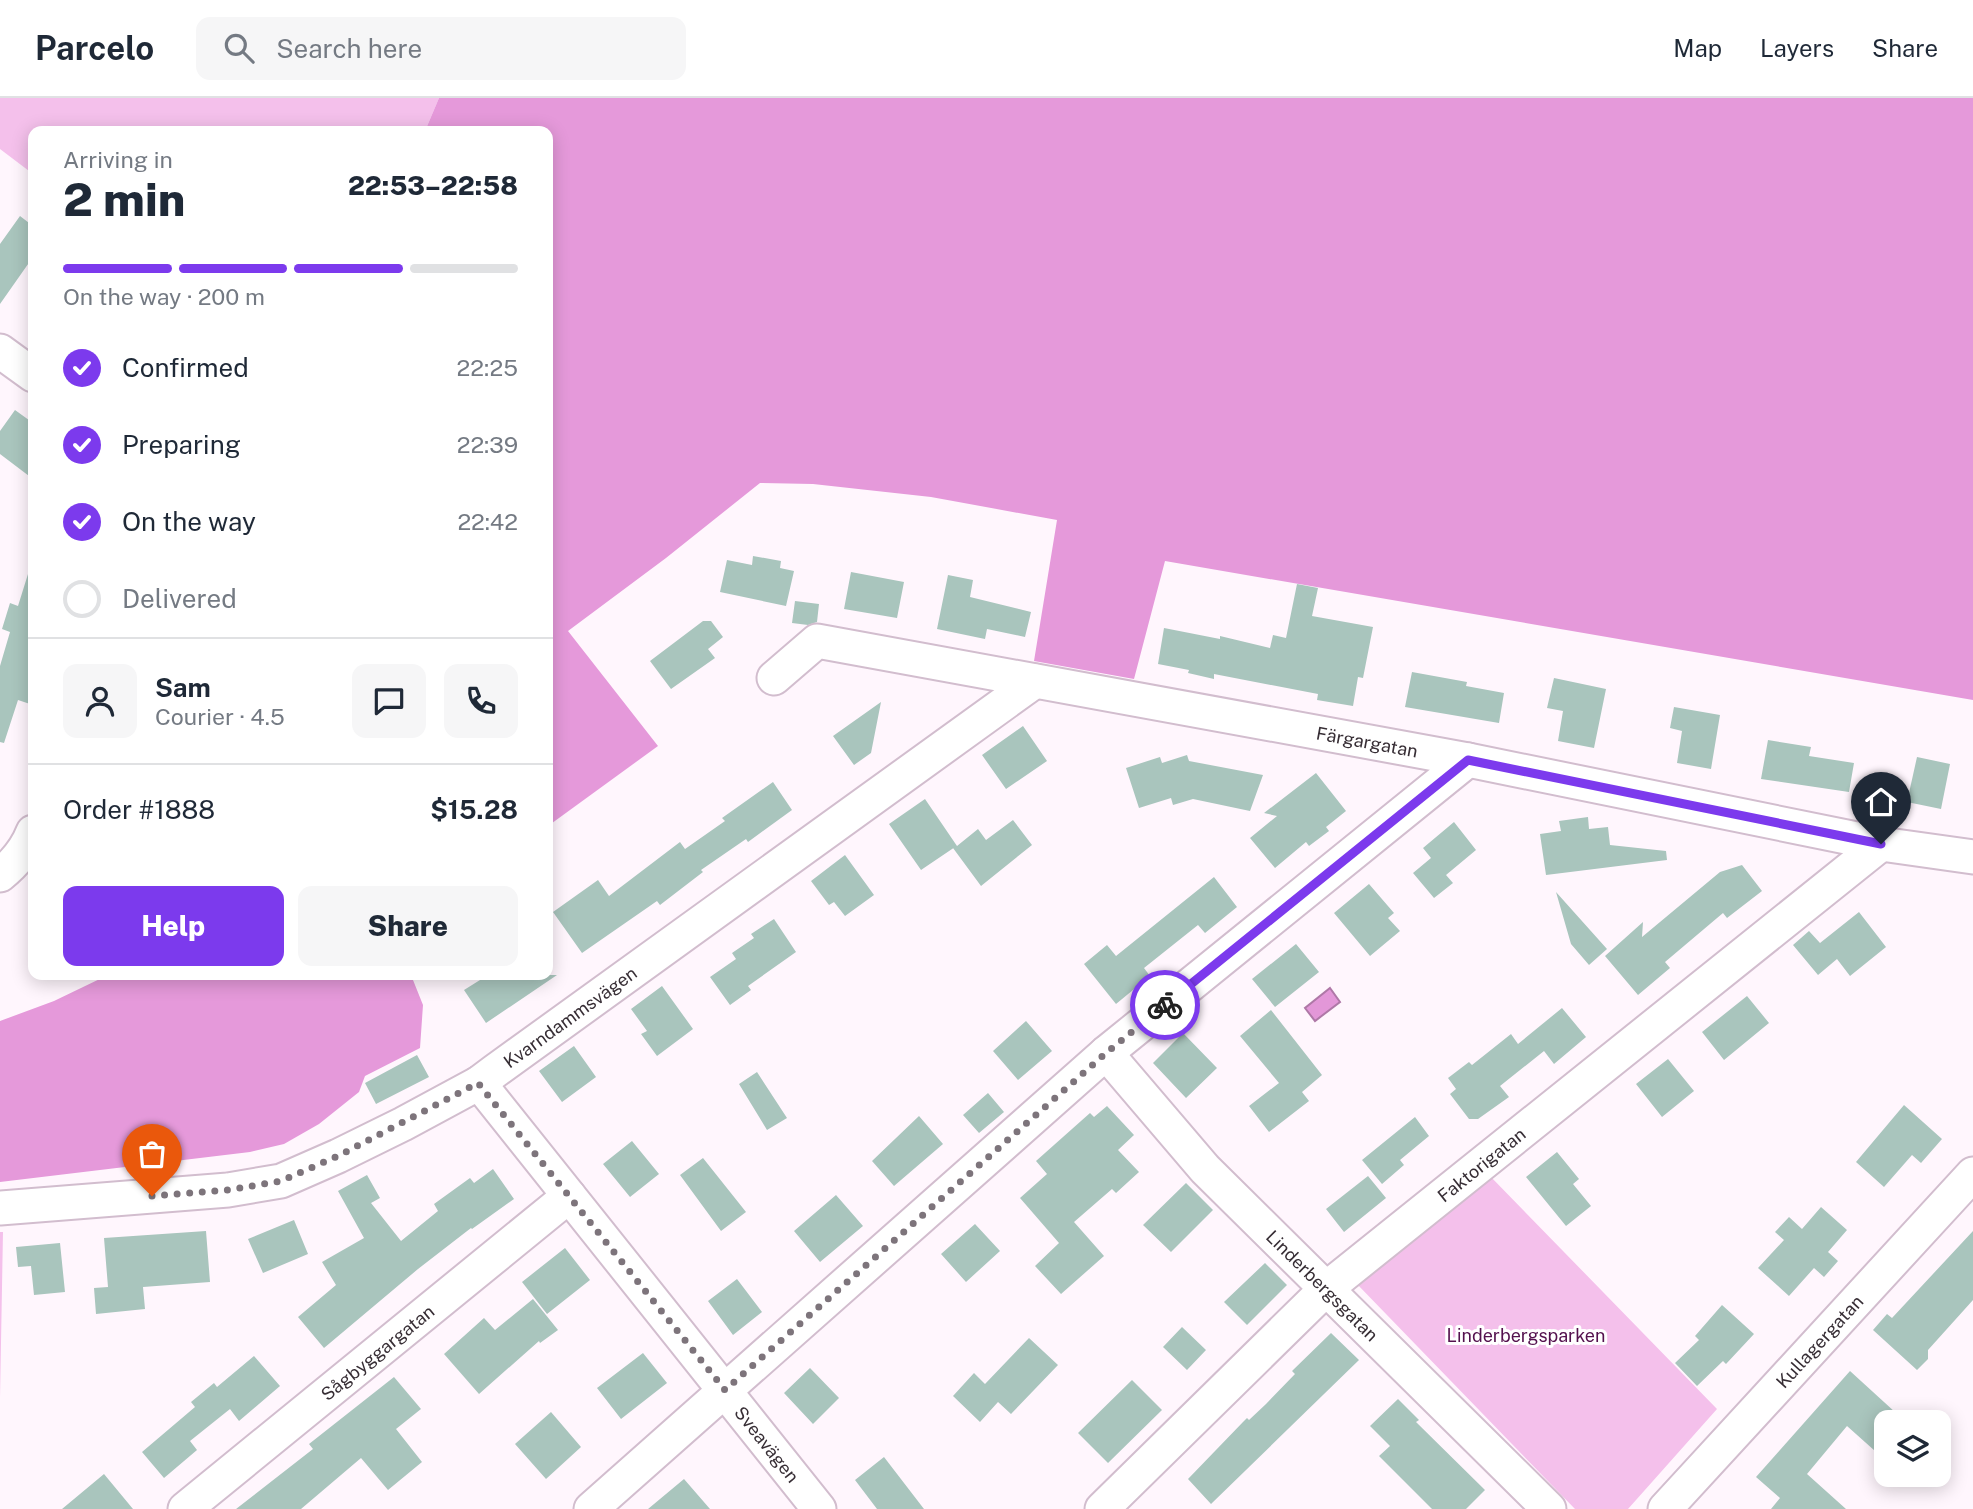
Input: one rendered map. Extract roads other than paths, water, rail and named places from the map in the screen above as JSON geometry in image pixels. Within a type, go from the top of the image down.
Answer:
[{"type":"street","points":[[0,351],[28,371]]},
{"type":"street","name":"Färgargatan","points":[[774,678],[817,641],[1468,760],[1881,844],[1973,857]]},
{"type":"street","name":"Kvarndammsvägen","points":[[0,1208],[228,1190],[281,1181],[338,1156],[478,1083],[1035,681]]},
{"type":"street","points":[[591,1509],[1106,1053],[1468,760]]},
{"type":"street","points":[[0,875],[28,844]]},
{"type":"street","name":"Faktorigatan","points":[[1101,1509],[1327,1288],[1881,844]]},
{"type":"street","name":"Linderbergsgatan","points":[[1106,1053],[1205,1169],[1549,1509]]},
{"type":"street","name":"Sveavägen","points":[[478,1083],[819,1509]]},
{"type":"street","name":"Kullagergatan","points":[[1665,1509],[1973,1174]]},
{"type":"street","name":"Sågbyggargatan","points":[[185,1509],[569,1196]]},
{"type":"park label","name":"Linderbergsparken","points":[[1526,1335]]}]
